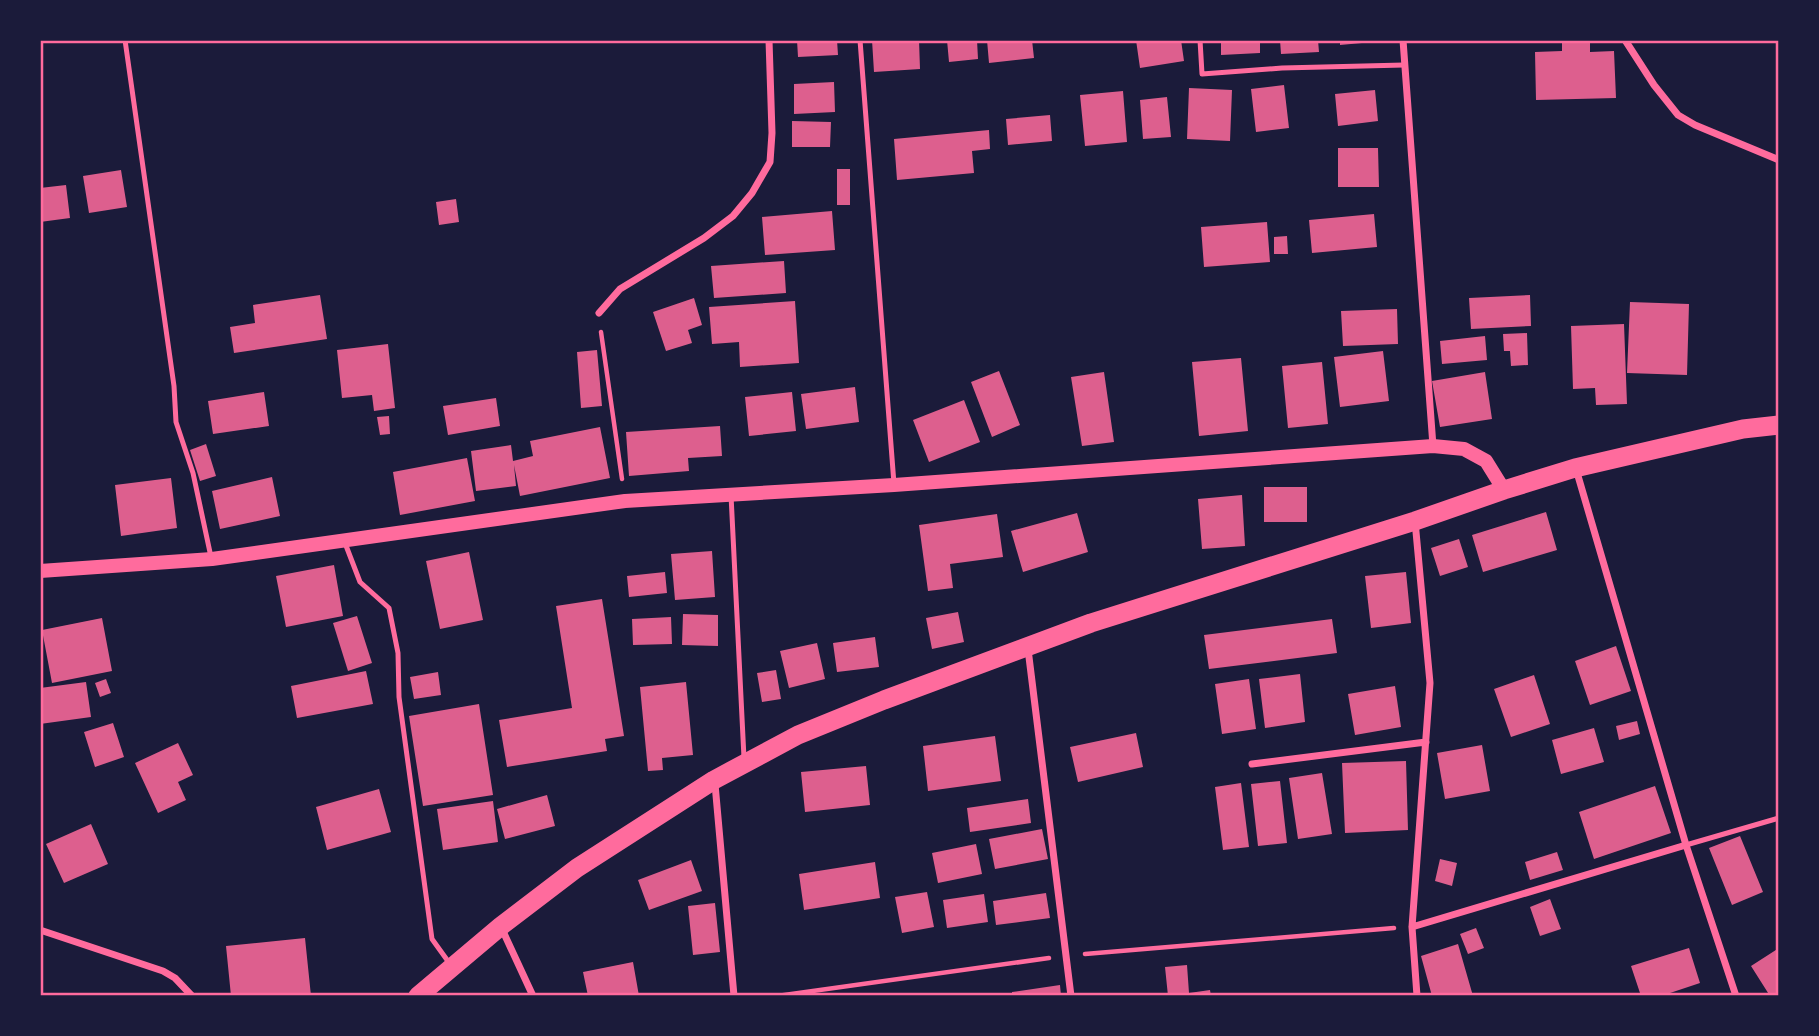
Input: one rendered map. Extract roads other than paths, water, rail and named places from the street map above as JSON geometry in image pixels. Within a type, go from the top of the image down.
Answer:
[{"type":"highway","points":[[418,996],[501,926],[577,868],[714,780],[798,735],[897,695],[1091,624],[1504,490],[1575,468],[1743,429],[1779,425]]},
{"type":"main road","points":[[40,571],[212,558],[625,501],[894,485],[1433,446],[1464,449],[1486,461],[1504,490]]},
{"type":"street","points":[[599,313],[620,289],[704,239],[733,216],[752,193],[769,162],[772,133],[769,40]]},
{"type":"street","points":[[1403,40],[1433,446]]},
{"type":"street","points":[[1625,40],[1654,85],[1678,115],[1695,125],[1779,160]]},
{"type":"street","points":[[1575,468],[1686,845],[1736,996]]},
{"type":"street","points":[[1415,521],[1430,683],[1412,927],[1417,996]]},
{"type":"street","points":[[1028,648],[1071,996]]},
{"type":"street","points":[[1252,764],[1426,742]]},
{"type":"street","points":[[714,780],[734,996]]},
{"type":"street","points":[[1412,927],[1686,845]]},
{"type":"street","points":[[501,926],[533,996]]},
{"type":"street","points":[[40,930],[163,971],[175,978],[192,996]]},
{"type":"lane","points":[[125,40],[174,386],[176,422],[193,473],[212,558]]},
{"type":"lane","points":[[860,40],[894,485]]},
{"type":"lane","points":[[1200,40],[1202,74],[1282,68],[1404,65]]},
{"type":"lane","points":[[731,495],[744,764]]},
{"type":"lane","points":[[344,540],[360,582],[389,608],[398,653],[399,697],[432,939],[452,966]]},
{"type":"lane","points":[[1686,845],[1779,818]]}]
